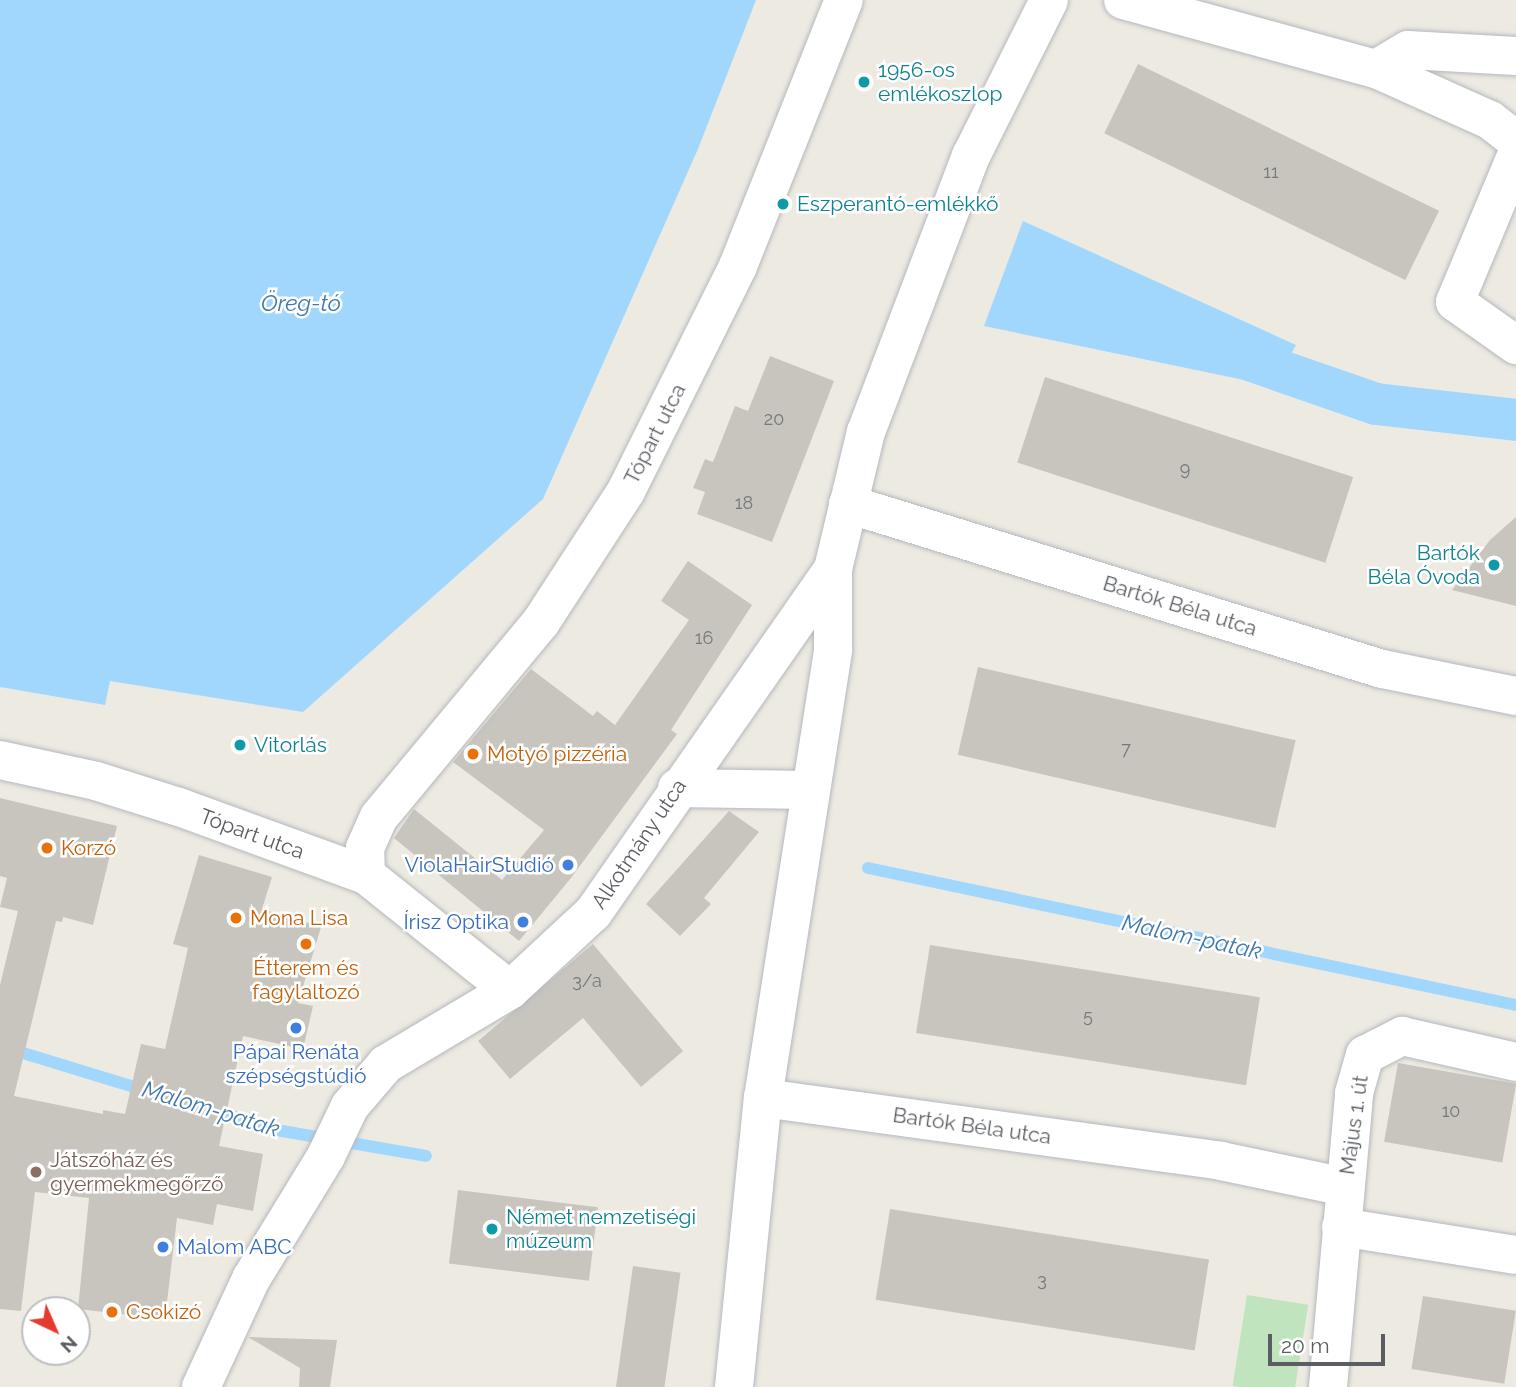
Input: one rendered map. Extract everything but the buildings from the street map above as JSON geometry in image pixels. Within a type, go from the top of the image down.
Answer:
[{"type":"street","name":"Tópart utca","points":[[366,875],[365,848],[379,817],[541,622],[626,491],[738,266],[844,0]]},
{"type":"street","points":[[734,1387],[763,1097],[833,649],[833,569],[866,432],[971,156],[1049,0]]},
{"type":"street","points":[[1123,0],[1376,69],[1490,120],[1516,140]]},
{"type":"street","points":[[1376,69],[1408,50],[1516,56]]},
{"type":"street","points":[[1516,156],[1455,302],[1516,345]]},
{"type":"street","name":"Bartók Béla utca","points":[[848,504],[1382,669],[1516,696]]},
{"type":"street","name":"Alkotmány utca","points":[[201,1387],[251,1279],[350,1106],[386,1065],[510,990],[593,913],[677,788],[833,569]]},
{"type":"street","name":"Tópart utca","points":[[0,760],[143,796],[366,875],[510,990]]},
{"type":"street","points":[[677,788],[809,790]]},
{"type":"street","name":"Május 1. út","points":[[1328,1387],[1354,1093],[1365,1055],[1402,1036],[1516,1062]]},
{"type":"street","name":"Bartók Béla utca","points":[[763,1097],[1221,1161],[1345,1187]]},
{"type":"street","points":[[1341,1227],[1516,1255]]},
{"type":"green space","points":[[1247,1295],[1308,1305],[1295,1387],[1233,1386]]},
{"type":"water","name":"Öreg-tó","points":[[0,0],[756,0],[698,149],[543,499],[303,712],[110,681],[105,705],[0,687]]},
{"type":"water","points":[[1023,221],[1296,345],[1273,386],[984,326]]},
{"type":"waterway","points":[[1229,353],[1376,404],[1516,420]]},
{"type":"waterway","name":"Malom-patak","points":[[868,868],[1516,1005]]},
{"type":"waterway","name":"Malom-patak","points":[[0,1046],[147,1091]]},
{"type":"waterway","name":"Malom-patak","points":[[211,1110],[282,1131],[426,1156]]},
{"type":"place","name":"1956-os emlékoszlop","points":[[864,82]]},
{"type":"place","name":"Eszperantó-emlékkő","points":[[783,204]]},
{"type":"place","name":"Bartók Béla Óvoda","points":[[1494,565]]},
{"type":"place","name":"Vitorlás","points":[[240,745]]},
{"type":"place","name":"Motyó pizzéria","points":[[473,754]]},
{"type":"place","name":"Korzó","points":[[47,848]]},
{"type":"place","name":"ViolaHairStudió","points":[[568,865]]},
{"type":"place","name":"Mona Lisa","points":[[236,918]]},
{"type":"place","name":"Írisz Optika","points":[[523,922]]},
{"type":"place","name":"Étterem és fagylaltozó","points":[[306,944]]},
{"type":"place","name":"Pápai Renáta szépségstúdió","points":[[296,1028]]},
{"type":"place","name":"Játszóház és gyermekmegőrző","points":[[36,1172]]},
{"type":"place","name":"Német nemzetiségi múzeum","points":[[492,1229]]},
{"type":"place","name":"Malom ABC","points":[[163,1247]]},
{"type":"place","name":"Csokizó","points":[[112,1312]]}]
